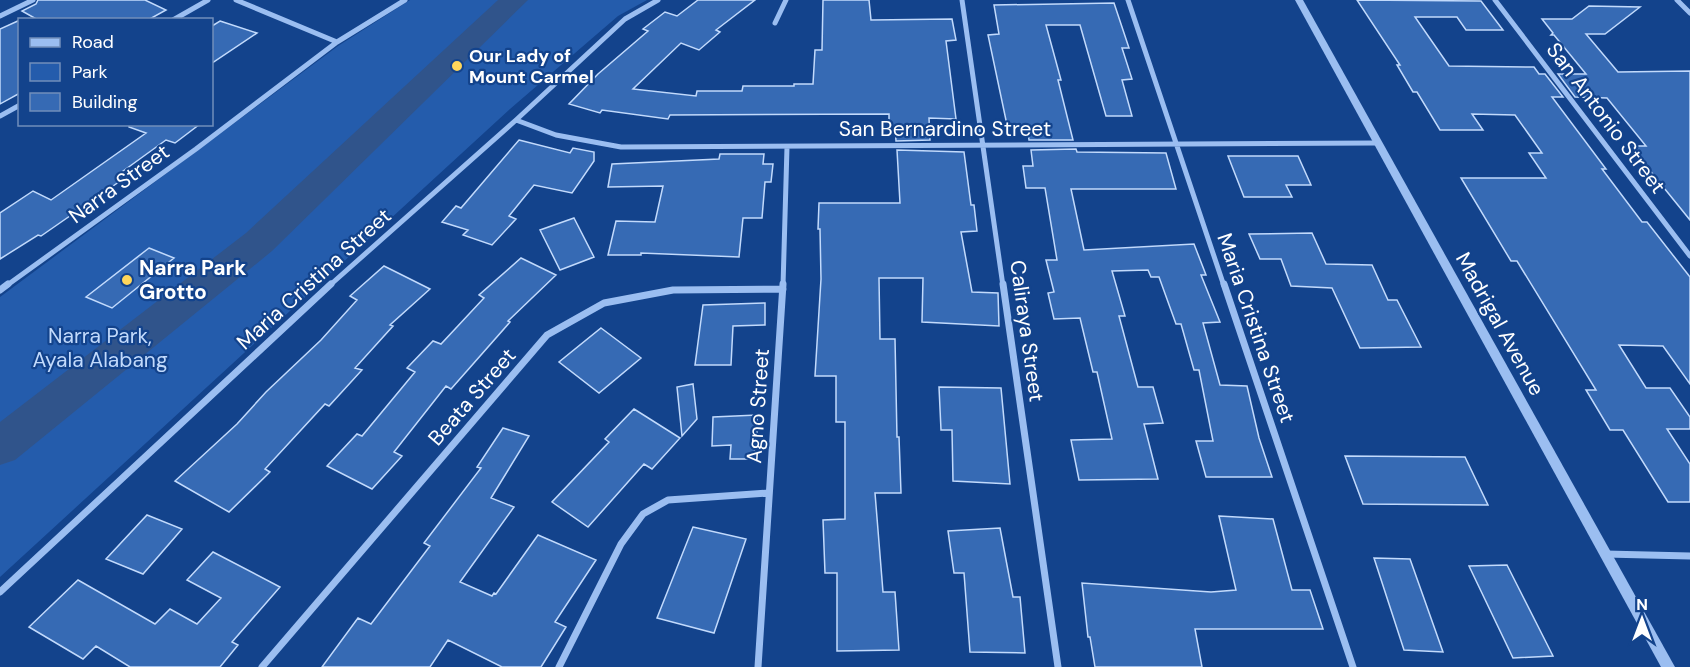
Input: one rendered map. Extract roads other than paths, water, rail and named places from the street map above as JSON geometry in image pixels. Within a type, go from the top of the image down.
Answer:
[{"type":"street","points":[[0,16],[33,0]]},
{"type":"street","points":[[176,18],[208,0]]},
{"type":"street","points":[[236,0],[337,42]]},
{"type":"street","name":"Narra Street","points":[[0,290],[196,149],[337,42],[405,0]]},
{"type":"street","name":"Maria Cristina Street","points":[[0,592],[359,258],[516,120],[625,19],[658,0]]},
{"type":"street","points":[[775,23],[786,0]]},
{"type":"street","name":"Caliraya Street","points":[[962,0],[1058,667]]},
{"type":"street","name":"Maria Cristina Street","points":[[1128,0],[1353,667]]},
{"type":"street","name":"Madrigal Avenue","points":[[1299,0],[1668,667]]},
{"type":"street","name":"San Antonio Street","points":[[1496,0],[1690,256]]},
{"type":"street","points":[[1677,0],[1690,13]]},
{"type":"street","points":[[0,116],[18,106]]},
{"type":"street","name":"San Bernardino Street","points":[[516,120],[556,135],[621,147],[1377,143]]},
{"type":"street","name":"Agno Street","points":[[758,667],[783,289],[787,147]]},
{"type":"street","name":"Beata Street","points":[[262,667],[547,335],[604,303],[673,290],[783,289]]},
{"type":"street","points":[[559,667],[621,544],[643,514],[668,500],[769,493]]},
{"type":"street","points":[[1605,554],[1690,556]]},
{"type":"waterway","points":[[0,447],[259,242],[514,0]]},
{"type":"place","name":"Our Lady of Mount Carmel","points":[[457,66]]},
{"type":"place","name":"Narra Park Grotto","points":[[127,280]]},
{"type":"park label","name":"Narra Park, Ayala Alabang","points":[[100,348]]}]
